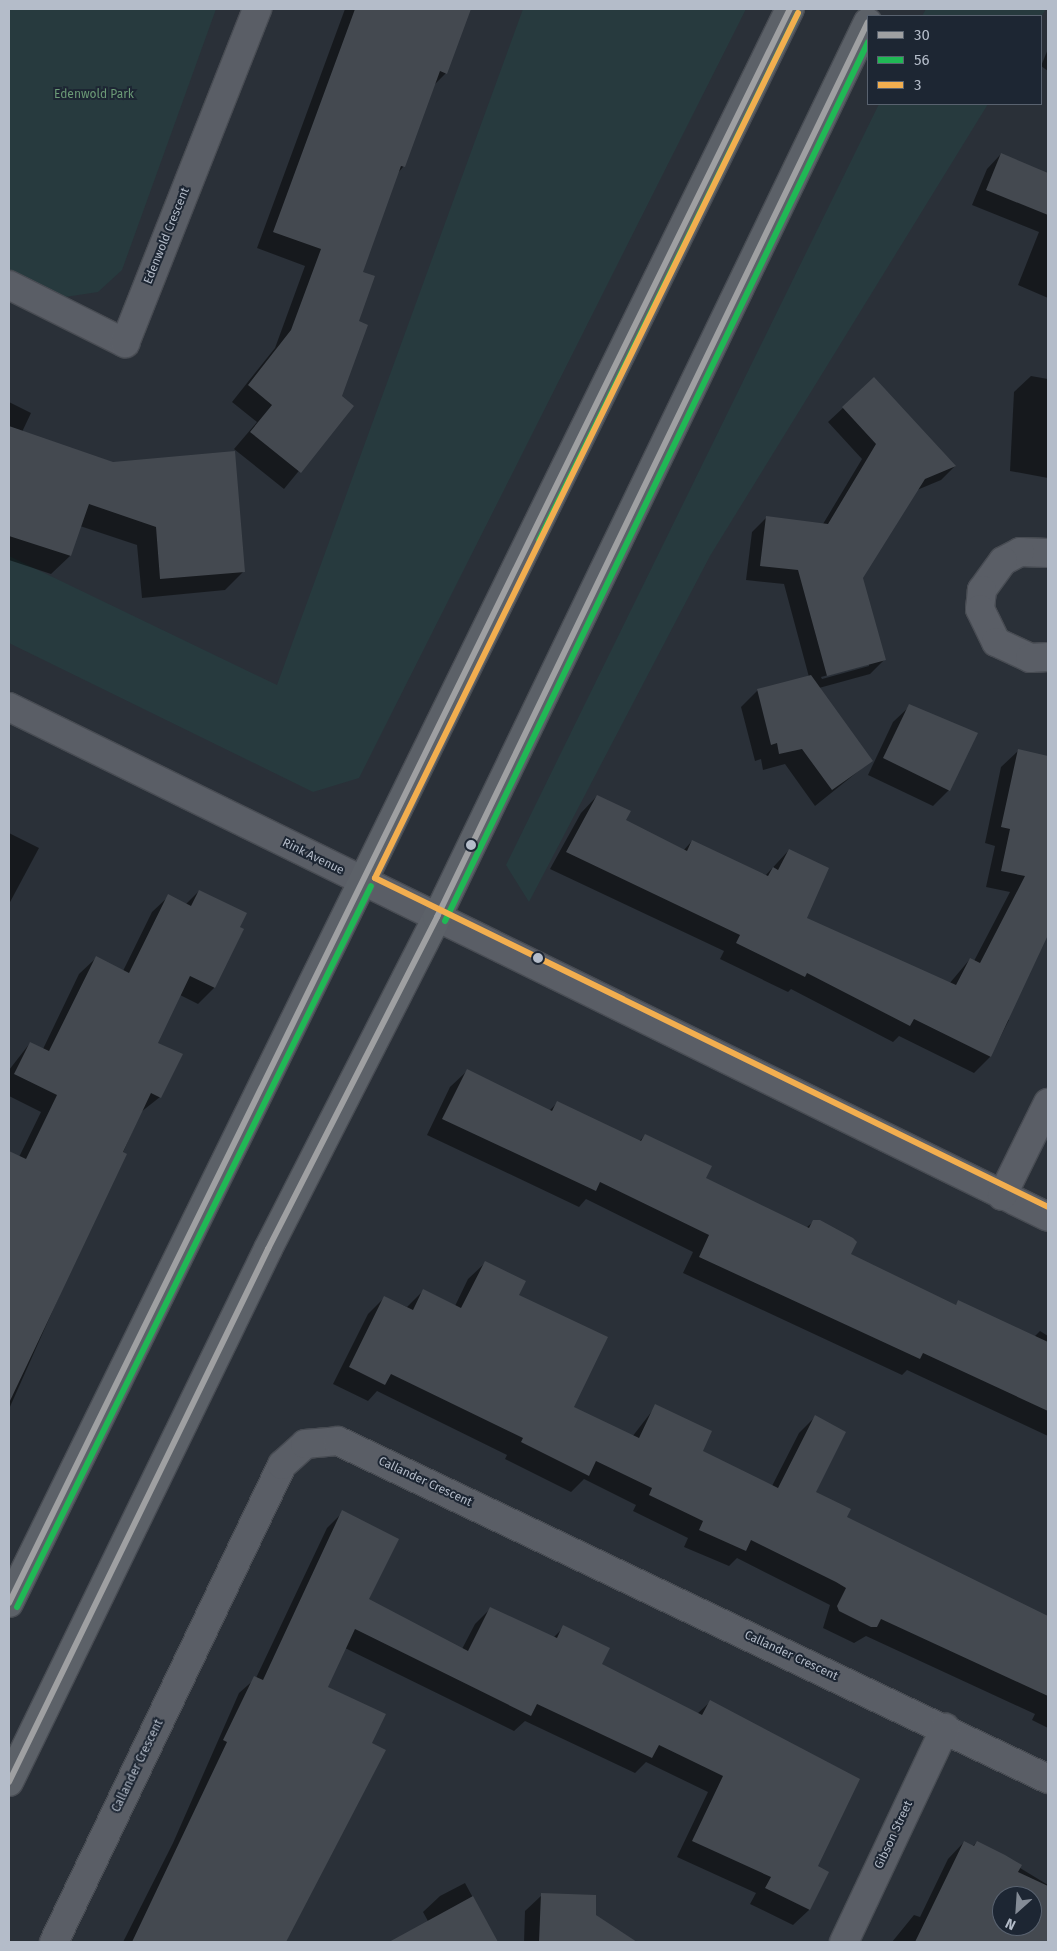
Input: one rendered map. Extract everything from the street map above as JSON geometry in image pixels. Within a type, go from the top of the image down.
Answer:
[{"type":"main road","points":[[9,1603],[364,882],[790,9]]},
{"type":"main road","points":[[9,1782],[268,1249],[437,917],[867,24]]},
{"type":"street","name":"Edenwold Crescent","points":[[9,284],[125,343],[257,9]]},
{"type":"street","points":[[1048,553],[1020,552],[1002,560],[982,590],[980,609],[986,627],[1004,648],[1030,658],[1048,656]]},
{"type":"street","name":"Rink Avenue","points":[[9,707],[1048,1217]]},
{"type":"street","points":[[1002,1196],[1048,1103]]},
{"type":"street","name":"Callander Crescent","points":[[54,1942],[282,1465],[305,1444],[338,1441],[1048,1779]]},
{"type":"street","name":"Gibson Street","points":[[844,1942],[944,1728]]},
{"type":"green space","name":"Edenwold Park","points":[[9,9],[216,9],[122,270],[98,292],[65,297],[9,269]]},
{"type":"green space","points":[[523,9],[746,9],[359,778],[313,792],[9,643],[9,556],[277,685]]},
{"type":"green space","points":[[926,9],[1046,9],[1042,15],[923,15]]},
{"type":"green space","points":[[879,105],[987,105],[710,556],[529,902],[506,865]]},
{"type":"building","points":[[355,9],[471,9],[447,74],[440,71],[405,167],[401,166],[363,272],[375,276],[359,321],[368,325],[342,396],[354,406],[301,473],[250,432],[272,405],[248,385],[291,330],[321,249],[273,232]]},
{"type":"building","points":[[1001,153],[1048,173],[1048,215],[986,190]]},
{"type":"building","points":[[874,377],[956,466],[925,479],[863,578],[886,660],[827,676],[798,570],[760,566],[766,516],[828,524],[876,444],[842,407]]},
{"type":"building","points":[[9,426],[113,462],[235,451],[245,572],[160,579],[156,527],[89,504],[71,556],[9,536]]},
{"type":"building","points":[[811,675],[873,761],[832,790],[802,749],[779,754],[777,743],[771,745],[757,689]]},
{"type":"building","points":[[909,704],[978,733],[950,791],[883,758]]},
{"type":"building","points":[[1018,749],[1048,756],[1048,935],[991,1057],[914,1019],[910,1026],[807,973],[805,977],[736,943],[740,935],[566,852],[597,795],[631,811],[626,820],[687,851],[692,840],[768,876],[773,867],[778,870],[789,849],[829,868],[807,918],[956,985],[970,958],[980,963],[1025,876],[1001,871],[1010,829],[1001,827]]},
{"type":"building","points":[[199,890],[247,913],[240,927],[244,929],[215,988],[190,976],[158,1043],[183,1054],[161,1098],[151,1093],[123,1152],[127,1154],[9,1403],[9,1151],[26,1159],[57,1095],[14,1074],[30,1042],[49,1051],[96,956],[129,973],[168,894],[191,906]]},
{"type":"building","points":[[467,1069],[552,1111],[557,1101],[641,1141],[645,1134],[712,1166],[706,1178],[809,1228],[813,1220],[820,1220],[853,1238],[857,1242],[851,1254],[956,1305],[958,1300],[1048,1342],[1048,1411],[923,1353],[920,1359],[699,1257],[709,1235],[600,1182],[596,1191],[442,1119]]},
{"type":"building","points":[[485,1261],[526,1281],[519,1295],[608,1337],[574,1407],[639,1438],[655,1404],[712,1431],[703,1451],[778,1488],[815,1415],[846,1432],[816,1492],[851,1509],[847,1517],[1048,1616],[1048,1696],[881,1619],[877,1627],[871,1627],[839,1611],[837,1606],[846,1588],[751,1540],[746,1551],[699,1530],[703,1521],[649,1495],[652,1488],[596,1461],[589,1476],[521,1442],[523,1438],[391,1374],[385,1385],[349,1367],[384,1296],[413,1310],[423,1289],[461,1308]]},
{"type":"building","points":[[342,1510],[399,1539],[369,1599],[468,1651],[490,1607],[557,1638],[563,1625],[610,1648],[602,1664],[702,1715],[710,1700],[860,1779],[818,1866],[829,1872],[810,1910],[765,1888],[771,1877],[692,1841],[723,1776],[659,1745],[652,1758],[537,1704],[531,1716],[355,1629],[328,1687],[386,1714],[372,1743],[386,1750],[286,1942],[132,1942],[227,1742],[223,1740],[254,1676],[263,1680]]},
{"type":"building","points":[[964,1841],[974,1846],[977,1841],[1022,1865],[1018,1872],[1048,1886],[1048,1942],[915,1942]]},
{"type":"building","points":[[541,1893],[596,1895],[596,1915],[637,1942],[539,1942]]},
{"type":"building","points":[[473,1896],[498,1942],[389,1942],[453,1907]]},
{"type":"transit line","name":"30","points":[[9,1603],[790,9]]},
{"type":"transit line","name":"56","points":[[539,540],[798,13]]},
{"type":"transit line","name":"3","points":[[798,13],[375,878],[1048,1207]]},
{"type":"transit line","name":"30","points":[[9,1782],[268,1249],[437,917],[867,24]]},
{"type":"transit line","name":"56","points":[[445,921],[867,44]]},
{"type":"transit line","name":"56","points":[[17,1607],[371,886]]}]
